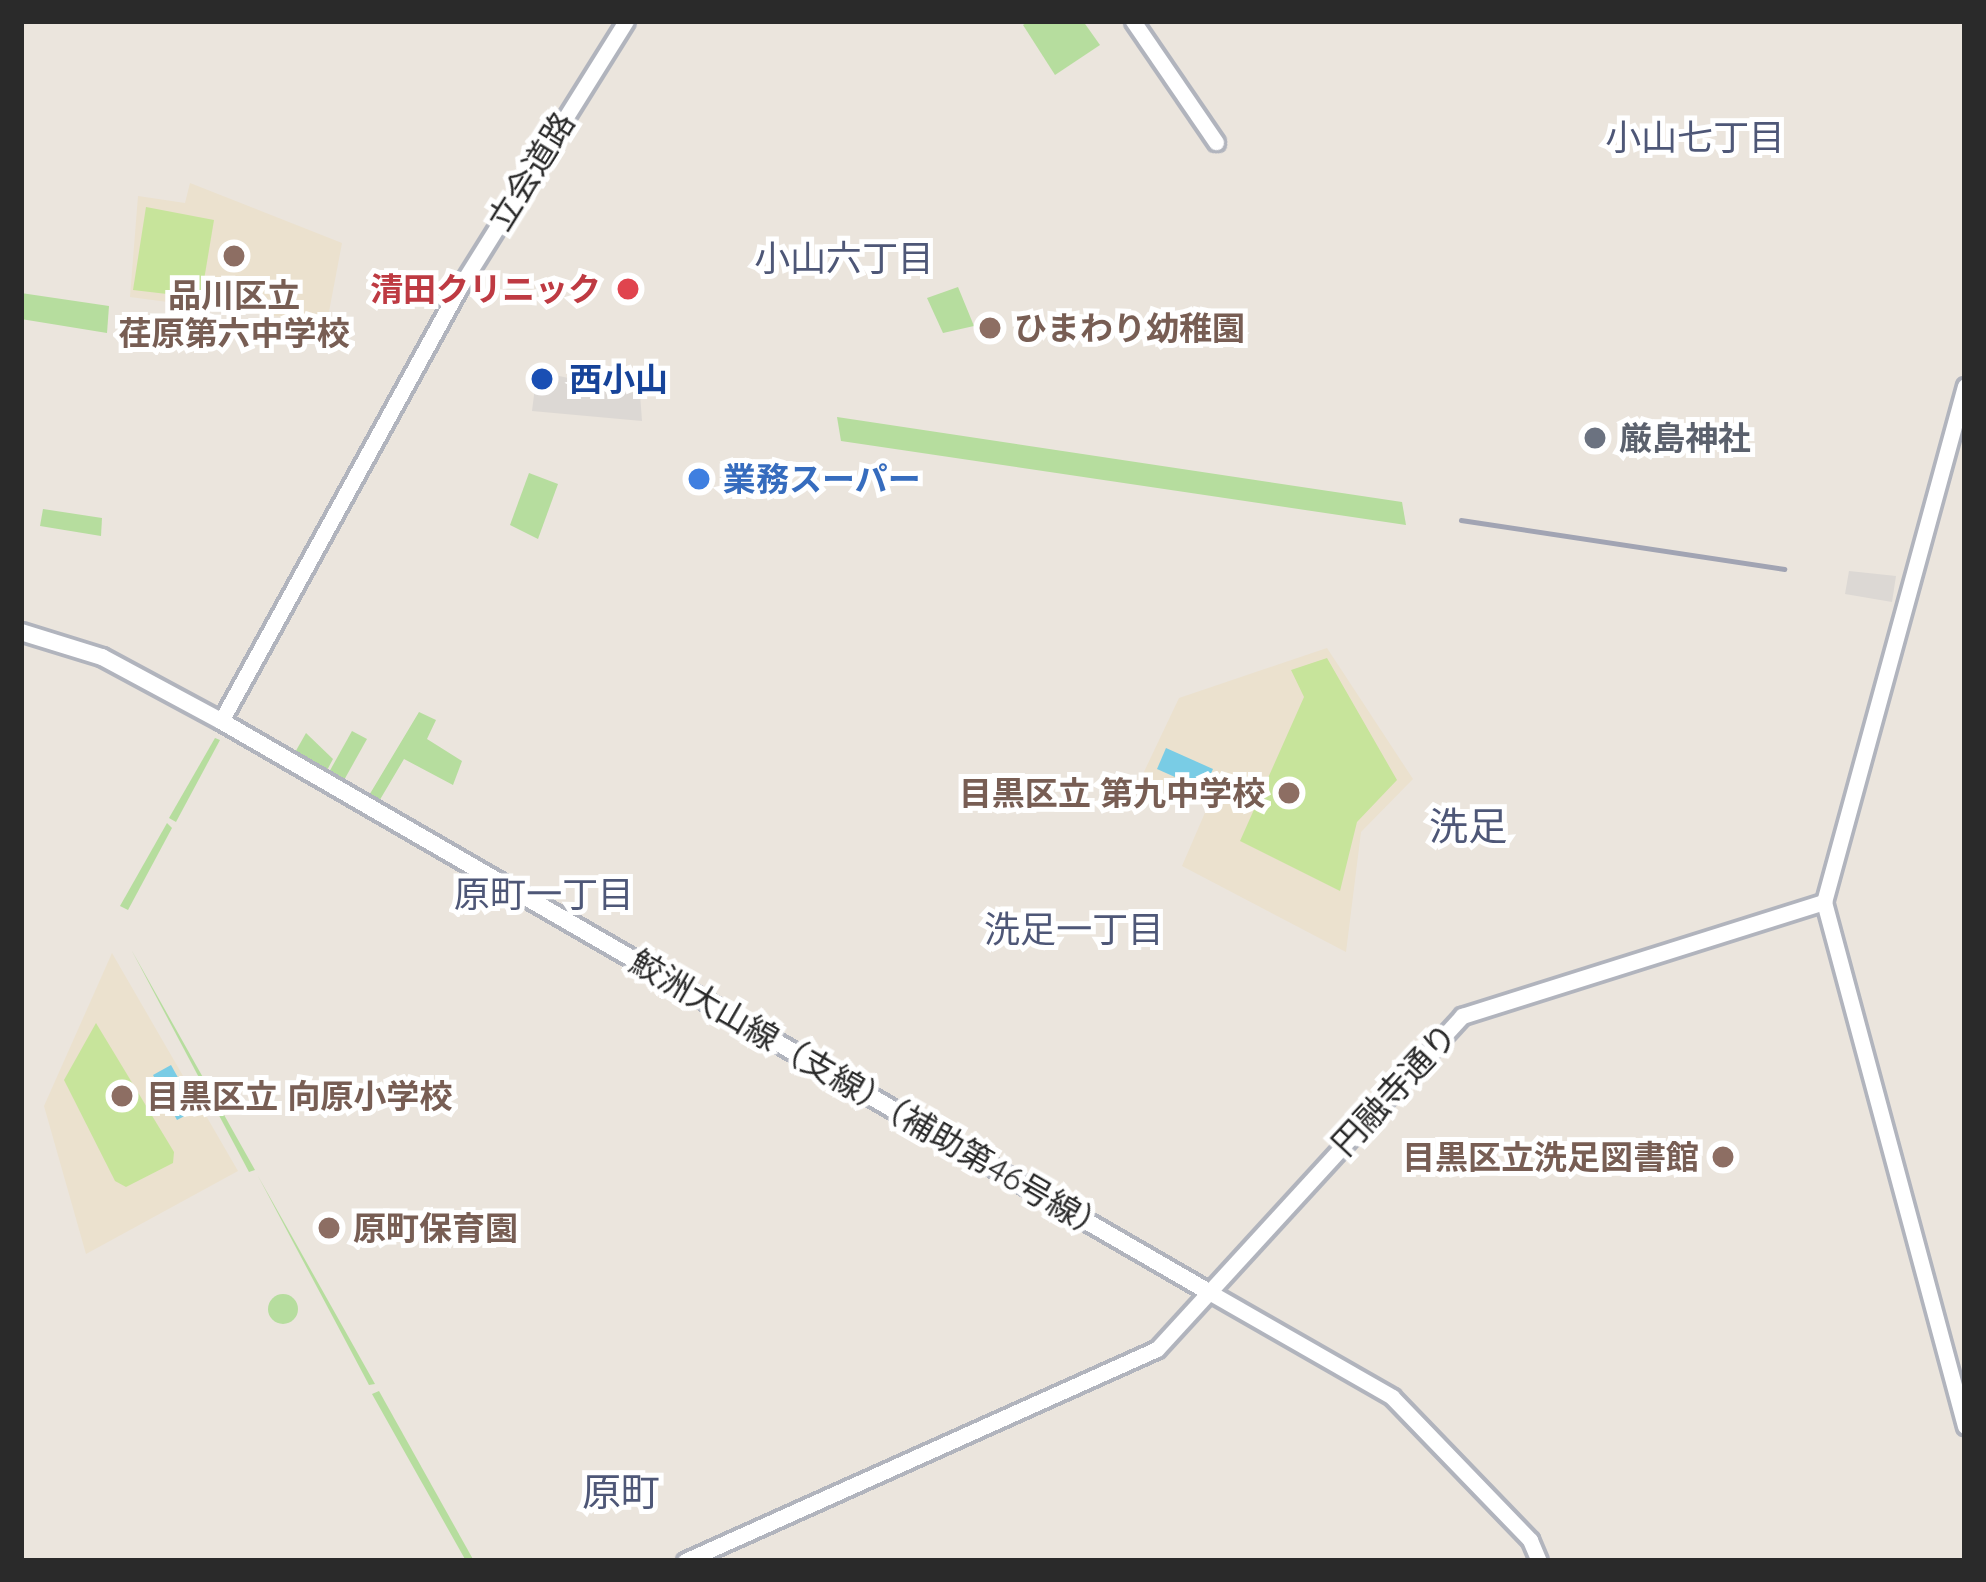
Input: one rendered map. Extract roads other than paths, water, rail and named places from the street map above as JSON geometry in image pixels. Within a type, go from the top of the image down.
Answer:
[{"type":"main road","name":"鮫洲大山線（支線）（補助第46号線）","points":[[21,632],[102,657],[221,721],[1209,1292]]},
{"type":"street","name":"立会道路","points":[[221,721],[406,388],[626,21]]},
{"type":"street","points":[[1132,21],[1216,142]]},
{"type":"street","points":[[1965,386],[1823,902],[1965,1426]]},
{"type":"street","name":"円融寺通り","points":[[685,1561],[1157,1349],[1462,1016],[1823,902]]},
{"type":"street","points":[[1209,1292],[1392,1396],[1530,1540],[1539,1561]]},
{"type":"water","points":[[1166,748],[1213,769],[1204,790],[1157,769]]},
{"type":"water","points":[[171,1065],[196,1110],[177,1120],[153,1075]]},
{"type":"railway","points":[[1461,520],[1784,569]]},
{"type":"place","name":"品川区立 荏原第六中学校","points":[[234,256]]},
{"type":"place","name":"清田クリニック","points":[[628,289]]},
{"type":"place","name":"ひまわり幼稚園","points":[[990,328]]},
{"type":"place","name":"西小山","points":[[542,379]]},
{"type":"place","name":"厳島神社","points":[[1595,438]]},
{"type":"place","name":"業務スーパー","points":[[699,479]]},
{"type":"place","name":"目黒区立 第九中学校","points":[[1289,793]]},
{"type":"place","name":"目黒区立 向原小学校","points":[[122,1096]]},
{"type":"place","name":"目黒区立洗足図書館","points":[[1723,1157]]},
{"type":"place","name":"原町保育園","points":[[329,1228]]},
{"type":"district","name":"小山七丁目","points":[[1695,137]]},
{"type":"district","name":"小山六丁目","points":[[844,258]]},
{"type":"district","name":"洗足","points":[[1468,826]]},
{"type":"district","name":"原町一丁目","points":[[544,894]]},
{"type":"district","name":"洗足一丁目","points":[[1074,929]]},
{"type":"district","name":"原町","points":[[621,1492]]}]
